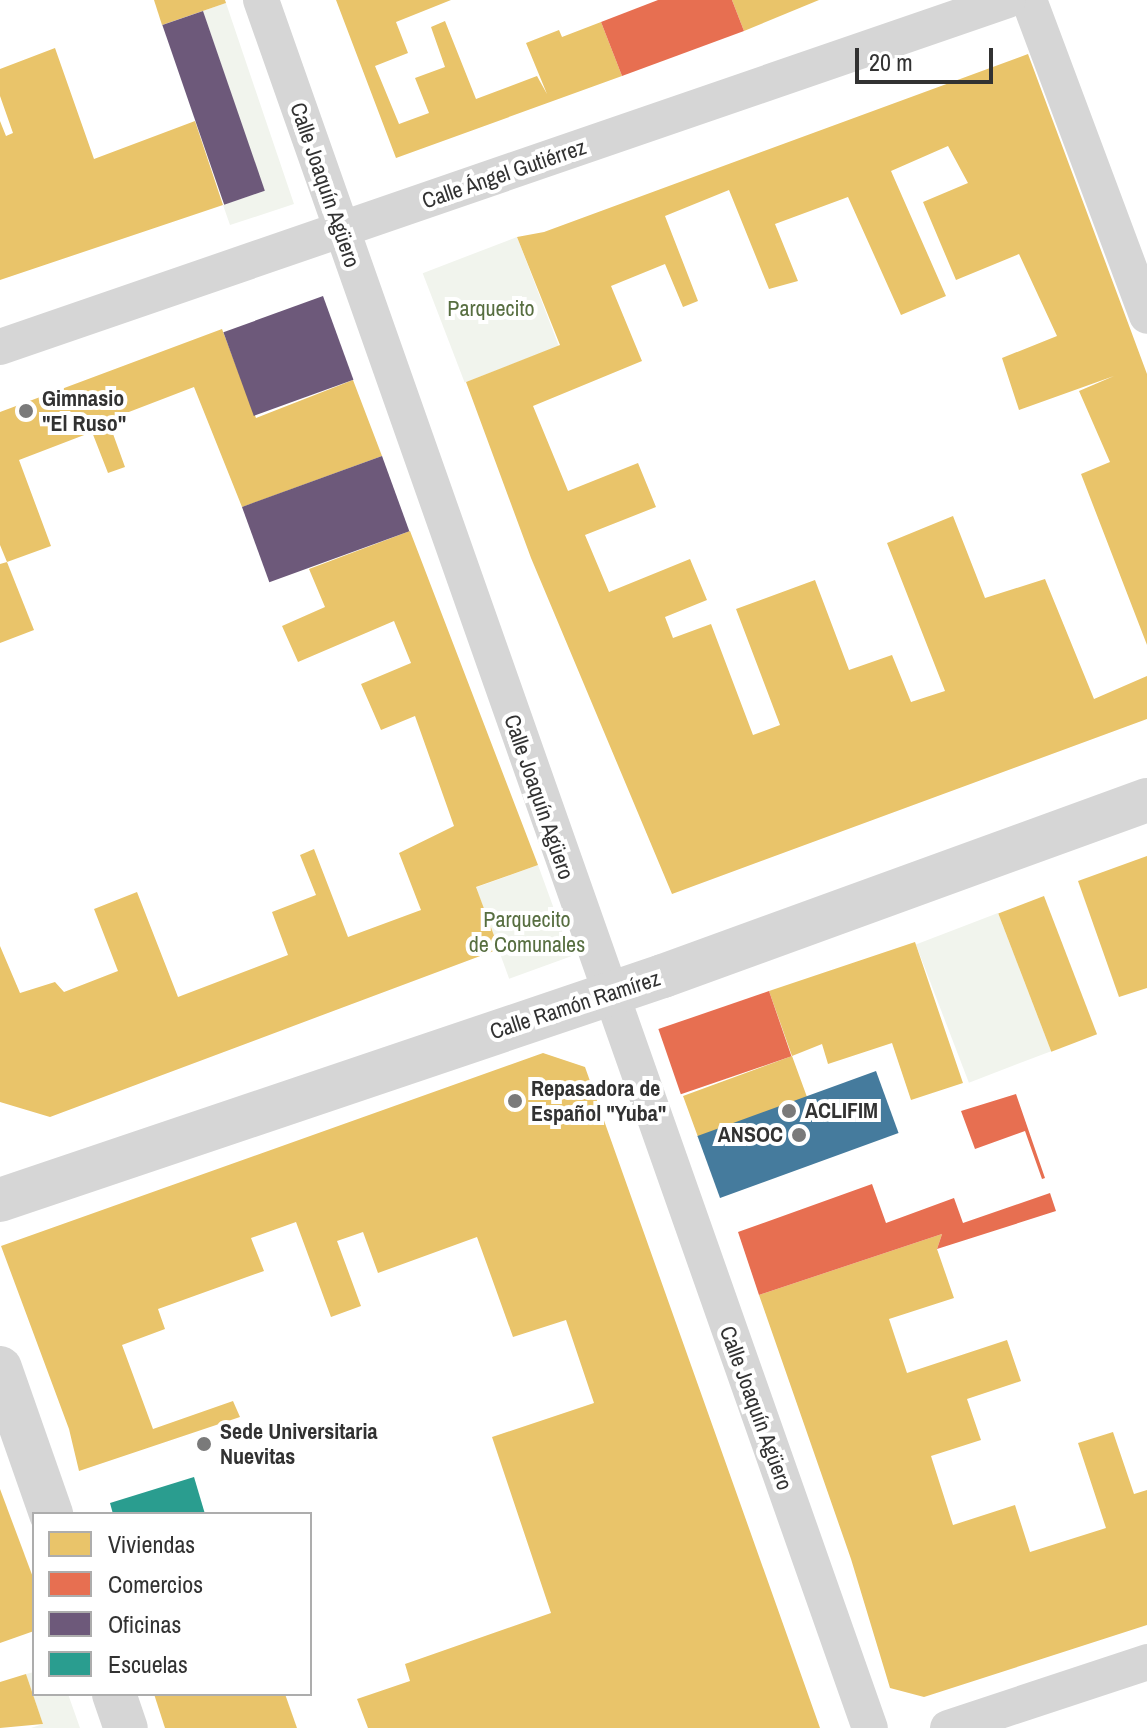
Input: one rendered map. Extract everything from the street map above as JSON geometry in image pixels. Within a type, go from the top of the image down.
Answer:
[{"type":"street","name":"Calle Joaquín Agüero","points":[[261,0],[607,994],[870,1728]]},
{"type":"street","name":"Calle Ángel Gutiérrez","points":[[0,347],[1008,0]]},
{"type":"street","points":[[1029,0],[1147,316]]},
{"type":"street","name":"Calle Ramón Ramírez","points":[[0,1200],[607,994],[1147,800]]},
{"type":"street","points":[[0,1368],[50,1512]]},
{"type":"street","points":[[948,1728],[1147,1662]]},
{"type":"street","points":[[115,1696],[126,1728]]},
{"type":"green space","points":[[226,3],[294,204],[230,225],[223,205],[264,191],[203,11]]},
{"type":"green space","name":"Parquecito","points":[[517,237],[559,346],[465,382],[423,273]]},
{"type":"green space","name":"Parquecito de Comunales","points":[[538,865],[571,956],[509,979],[476,888]]},
{"type":"green space","points":[[998,913],[1051,1051],[969,1083],[916,945]]},
{"type":"green space","points":[[32,1672],[32,1692],[26,1674]]},
{"type":"green space","points":[[33,1696],[69,1696],[80,1728],[31,1728],[43,1724]]},
{"type":"building: Viviendas","points":[[154,0],[225,0],[226,3],[162,25]]},
{"type":"building: Viviendas","points":[[336,0],[451,0],[396,22],[408,53],[375,66],[399,124],[429,113],[415,78],[445,67],[431,27],[445,21],[476,99],[537,76],[547,94],[526,43],[559,30],[562,37],[601,22],[622,76],[396,158]]},
{"type":"building: Viviendas","points":[[732,0],[819,0],[744,31]]},
{"type":"building: Viviendas","points":[[55,48],[94,159],[195,121],[223,205],[0,280],[0,121],[6,136],[13,133],[0,96],[0,69]]},
{"type":"building: Viviendas","points":[[1028,54],[1147,374],[1147,645],[1081,474],[1110,462],[1079,391],[1114,376],[1019,410],[1002,358],[1057,336],[1019,254],[956,280],[923,202],[968,183],[948,146],[891,171],[946,296],[901,315],[848,197],[775,224],[798,281],[769,289],[729,190],[665,216],[698,301],[683,307],[665,264],[611,286],[642,361],[533,406],[568,491],[638,463],[656,507],[585,535],[609,592],[690,559],[707,600],[665,617],[673,638],[711,624],[753,735],[780,725],[736,609],[815,580],[849,670],[892,655],[911,702],[945,691],[887,543],[953,516],[985,598],[1045,579],[1094,699],[1147,676],[1147,719],[672,894],[531,558],[466,382],[560,345],[517,237],[544,232]]},
{"type":"building: Viviendas","points":[[222,329],[256,418],[353,380],[382,456],[242,507],[194,387],[108,420],[125,467],[108,473],[92,432],[19,460],[51,546],[7,562],[0,545],[0,412]]},
{"type":"building: Viviendas","points":[[410,531],[538,865],[476,887],[499,949],[50,1117],[0,1102],[0,946],[20,993],[55,982],[64,992],[118,971],[94,909],[137,892],[178,997],[288,955],[272,912],[316,895],[300,855],[314,849],[348,937],[421,910],[399,853],[454,826],[415,716],[381,730],[361,684],[411,663],[394,621],[298,662],[282,626],[325,607],[309,569]]},
{"type":"building: Viviendas","points":[[7,562],[34,630],[0,643],[0,564]]},
{"type":"building: Viviendas","points":[[1147,856],[1147,988],[1119,997],[1078,881]]},
{"type":"building: Viviendas","points":[[1044,896],[1097,1034],[1051,1052],[998,914]]},
{"type":"building: Viviendas","points":[[915,942],[963,1083],[911,1100],[892,1043],[828,1064],[822,1044],[792,1056],[769,991]]},
{"type":"building: Viviendas","points":[[543,1053],[585,1067],[820,1728],[368,1728],[357,1699],[410,1681],[405,1664],[551,1613],[492,1437],[594,1403],[566,1320],[513,1337],[477,1237],[378,1273],[363,1232],[337,1241],[361,1306],[331,1317],[296,1222],[251,1238],[264,1271],[158,1309],[165,1329],[122,1345],[153,1429],[233,1401],[240,1417],[79,1471],[69,1429],[1,1246]]},
{"type":"building: Viviendas","points":[[792,1056],[807,1097],[698,1137],[683,1096]]},
{"type":"building: Viviendas","points":[[942,1234],[937,1249],[954,1298],[889,1319],[907,1373],[1007,1340],[1021,1381],[967,1399],[981,1440],[931,1456],[953,1525],[1015,1505],[1030,1552],[1106,1528],[1078,1443],[1113,1432],[1134,1494],[1147,1490],[1147,1625],[924,1697],[890,1688],[851,1559],[759,1295]]},
{"type":"building: Viviendas","points":[[0,1489],[32,1575],[32,1632],[0,1643]]},
{"type":"building: Viviendas","points":[[26,1674],[43,1724],[0,1728],[0,1682]]},
{"type":"building: Viviendas","points":[[155,1696],[286,1696],[297,1728],[165,1728]]},
{"type":"building: Comercios","points":[[658,0],[732,0],[744,31],[622,76],[601,22]]},
{"type":"building: Comercios","points":[[769,991],[791,1056],[681,1094],[658,1029]]},
{"type":"building: Comercios","points":[[1016,1094],[1045,1178],[1042,1179],[1025,1131],[975,1149],[961,1111]]},
{"type":"building: Comercios","points":[[872,1184],[886,1223],[954,1198],[963,1223],[1050,1193],[1056,1211],[937,1249],[942,1234],[759,1295],[738,1232]]},
{"type":"building: Oficinas","points":[[203,11],[265,191],[224,205],[162,25]]},
{"type":"building: Oficinas","points":[[323,296],[353,380],[254,416],[223,332]]},
{"type":"building: Oficinas","points":[[382,456],[409,531],[269,582],[242,507]]},
{"type":"building: Escuelas","points":[[194,1477],[204,1512],[112,1512],[110,1503]]},
{"type":"building: Público","name":"ANSOC","points":[[876,1071],[899,1133],[720,1198],[697,1136]]},
{"type":"place","name":"Gimnasio \"El Ruso\"","points":[[26,411]]},
{"type":"place","name":"Repasadora de Español \"Yuba\"","points":[[515,1101]]},
{"type":"place","name":"ACLIFIM","points":[[789,1111]]},
{"type":"place","name":"ANSOC","points":[[799,1135]]},
{"type":"place","name":"Sede Universitaria Nuevitas","points":[[204,1444]]}]
